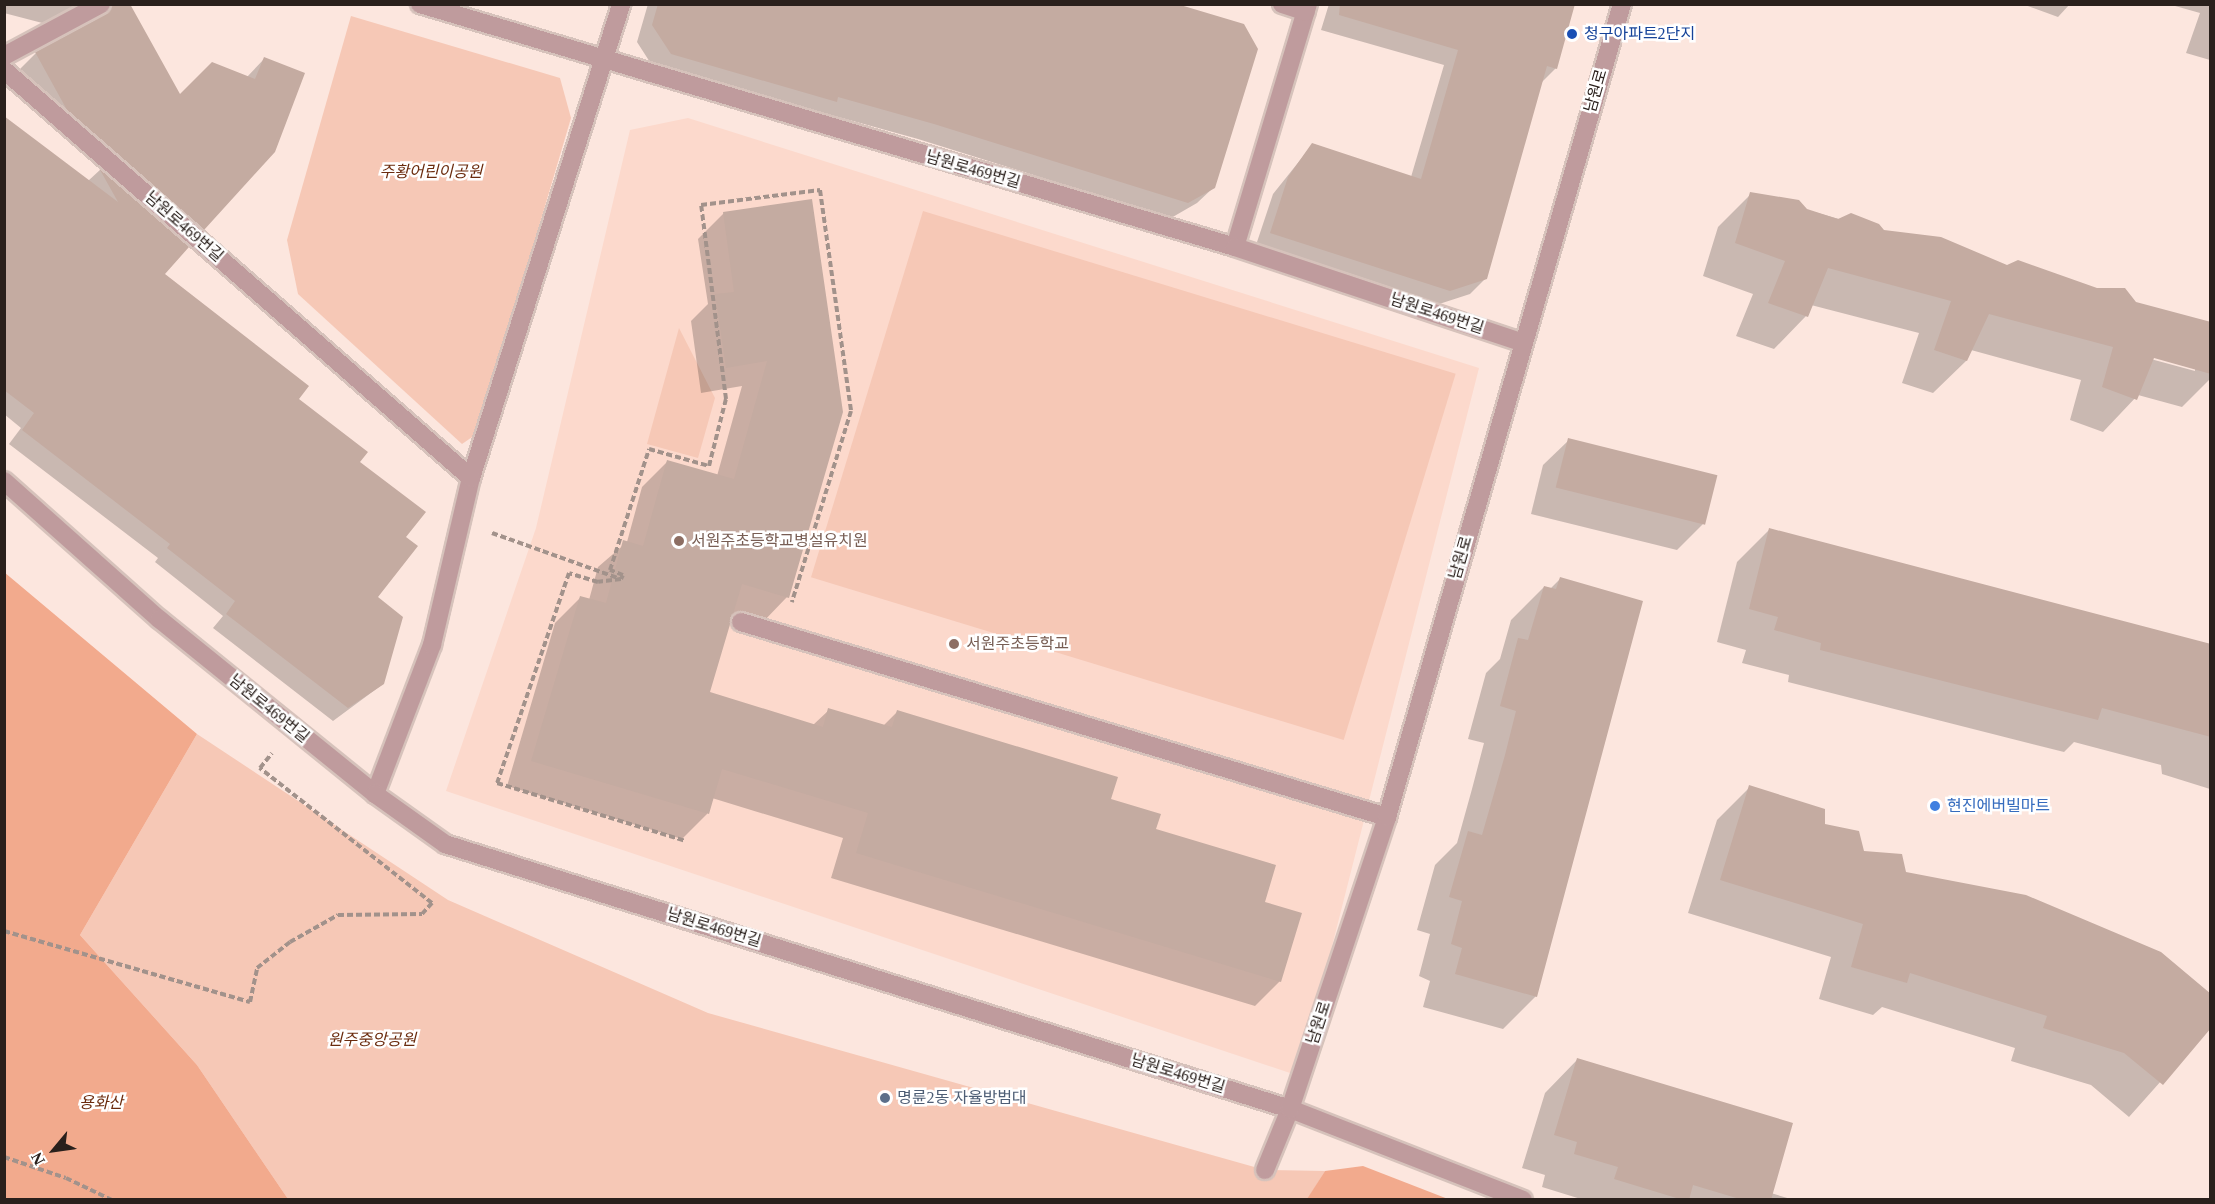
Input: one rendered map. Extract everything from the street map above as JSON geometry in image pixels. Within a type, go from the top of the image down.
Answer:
[{"type":"street","points":[[4,56],[101,4]]},
{"type":"street","name":"남원로469번길","points":[[420,4],[1235,247],[1522,343]]},
{"type":"street","points":[[375,794],[432,645],[464,523],[471,478],[605,61],[621,4]]},
{"type":"street","points":[[1235,247],[1307,8],[1282,4]]},
{"type":"street","name":"남원로","points":[[1265,1170],[1290,1109],[1387,816],[1522,343],[1622,4]]},
{"type":"street","name":"남원로469번길","points":[[4,70],[471,478]]},
{"type":"street","name":"남원로469번길","points":[[4,481],[159,619],[375,794],[445,844],[1290,1109],[1523,1200]]},
{"type":"street","points":[[741,622],[1387,816]]},
{"type":"path","points":[[621,579],[623,575],[610,570],[649,449],[709,466],[726,399],[701,205],[820,190],[850,411],[782,635]]},
{"type":"path","points":[[464,523],[621,579]]},
{"type":"path","points":[[621,579],[598,582],[570,573],[497,783],[685,841]]},
{"type":"path","points":[[4,931],[250,1002],[257,968],[290,942],[338,915],[422,914],[432,903],[260,768],[278,746]]},
{"type":"path","points":[[4,1157],[66,1178],[112,1200]]},
{"type":"shaded area","name":"서원주초등학교","points":[[688,118],[1479,368],[1299,1076],[446,791],[536,528],[630,130]]},
{"type":"green space","name":"주황어린이공원","points":[[351,16],[560,78],[571,118],[478,433],[462,444],[298,294],[287,240]]},
{"type":"green space","points":[[923,211],[1456,374],[1344,740],[811,577]]},
{"type":"green space","points":[[679,328],[715,398],[698,458],[647,444]]},
{"type":"green space","name":"용화산","points":[[4,572],[197,734],[80,935],[197,1065],[288,1199],[5,1199]]},
{"type":"green space","name":"원주중앙공원","points":[[197,734],[448,900],[708,1013],[1265,1170],[1325,1171],[1307,1200],[288,1199],[197,1065],[80,935]]},
{"type":"green space","points":[[1363,1166],[1448,1199],[1307,1199],[1325,1171]]},
{"type":"building","points":[[112,4],[130,4],[180,94],[212,62],[255,79],[264,57],[305,73],[275,152],[204,230],[67,110],[35,52],[106,14]]},
{"type":"building","points":[[658,4],[1177,4],[1244,24],[1258,49],[1215,188],[1188,203],[934,124],[838,97],[837,102],[671,54],[652,25]]},
{"type":"building","points":[[1340,4],[1575,4],[1557,69],[1547,66],[1487,279],[1450,291],[1270,233],[1288,177],[1312,143],[1421,179],[1458,50],[1339,15]]},
{"type":"building","points":[[4,116],[118,202],[99,168],[189,247],[165,274],[309,386],[299,399],[368,452],[360,462],[426,512],[406,537],[418,546],[378,597],[403,617],[384,684],[348,708],[226,614],[235,601],[167,548],[170,544],[22,430],[34,413],[4,390]]},
{"type":"building","points":[[1750,192],[1799,200],[1807,209],[1838,219],[1851,213],[1879,224],[1884,230],[1941,237],[2007,265],[2018,260],[2097,288],[2125,288],[2136,302],[2211,322],[2211,374],[2154,358],[2137,400],[2102,387],[2113,347],[1989,314],[1967,361],[1934,350],[1951,301],[1828,268],[1808,317],[1768,303],[1785,261],[1735,243]]},
{"type":"building","points":[[812,199],[843,412],[789,598],[742,584],[710,692],[823,727],[828,708],[892,727],[897,710],[1118,777],[1111,799],[1161,814],[1156,829],[1276,865],[1265,902],[1302,913],[1281,982],[856,853],[868,813],[722,769],[709,814],[531,761],[580,596],[606,603],[623,540],[643,546],[667,460],[734,479],[767,361],[726,368],[715,294],[734,292],[723,212]]},
{"type":"building","points":[[1568,438],[1717,475],[1705,525],[1556,487]]},
{"type":"building","points":[[1769,528],[2211,644],[2211,737],[2102,708],[2098,720],[1820,650],[1821,643],[1774,630],[1778,617],[1749,609]]},
{"type":"building","points":[[1560,577],[1643,601],[1537,997],[1455,974],[1462,948],[1451,944],[1462,901],[1449,897],[1468,831],[1482,835],[1505,755],[1516,711],[1500,706],[1518,638],[1528,640],[1544,586],[1556,589]]},
{"type":"building","points":[[1749,785],[1825,809],[1825,824],[1859,831],[1864,851],[1902,854],[1906,872],[2026,895],[2161,952],[2211,994],[2211,1028],[2163,1085],[2124,1053],[2043,1028],[2047,1016],[1910,973],[1907,983],[1851,967],[1863,924],[1720,880]]},
{"type":"building","points":[[1577,1058],[1793,1123],[1771,1200],[1743,1200],[1693,1185],[1689,1200],[1683,1200],[1614,1179],[1618,1167],[1574,1154],[1577,1142],[1554,1135]]},
{"type":"place","name":"청구아파트2단지","points":[[1572,34]]},
{"type":"place","name":"서원주초등학교병설유치원","points":[[679,541]]},
{"type":"place","name":"서원주초등학교","points":[[954,644]]},
{"type":"place","name":"현진에버빌마트","points":[[1935,806]]},
{"type":"place","name":"명륜2동 자율방범대","points":[[885,1098]]}]
